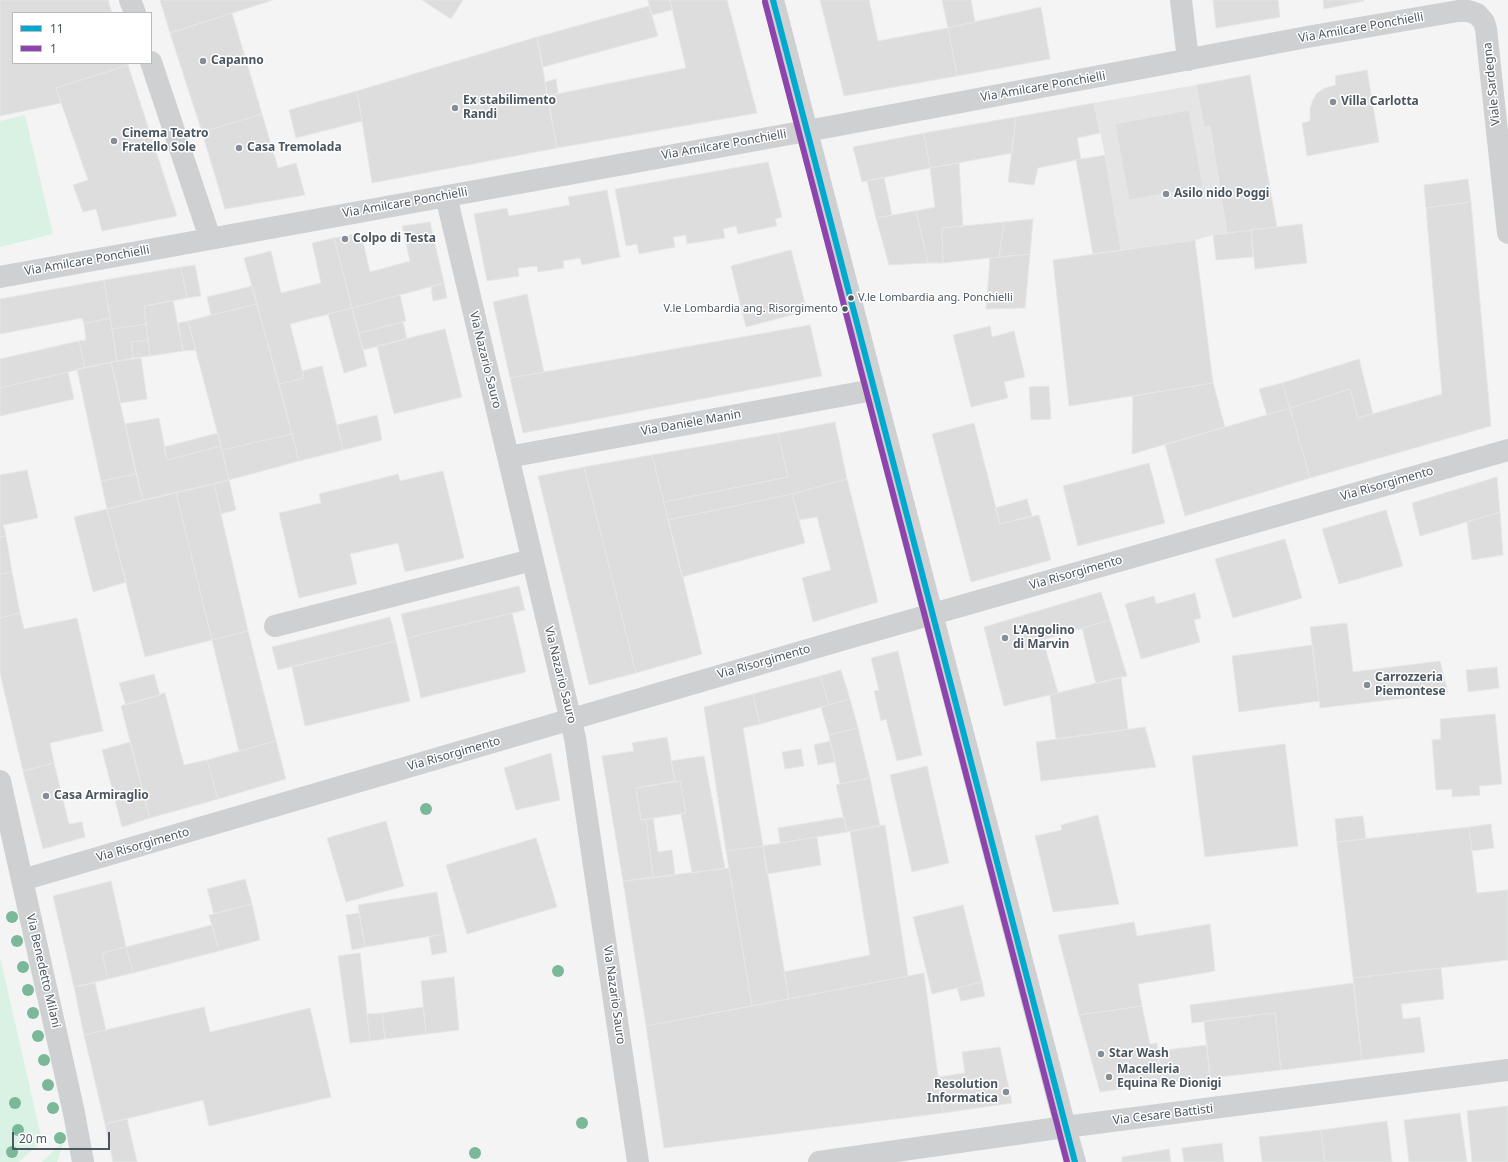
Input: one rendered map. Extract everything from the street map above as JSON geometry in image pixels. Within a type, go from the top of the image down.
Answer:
[{"type":"street","points":[[130,0],[135,12]]},
{"type":"street","points":[[773,0],[873,390],[1075,1162]]},
{"type":"street","points":[[1181,0],[1188,60]]},
{"type":"street","name":"Via Amilcare Ponchielli","points":[[0,277],[1450,12],[1468,11],[1481,14]]},
{"type":"street","name":"Viale Sardegna","points":[[1481,14],[1508,233]]},
{"type":"street","points":[[152,64],[210,238]]},
{"type":"street","name":"Via Nazario Sauro","points":[[446,196],[571,719],[579,760],[638,1162]]},
{"type":"street","name":"Via Daniele Manin","points":[[508,457],[873,390]]},
{"type":"street","name":"Via Risorgimento","points":[[22,880],[932,614],[1508,450]]},
{"type":"street","points":[[275,626],[532,560]]},
{"type":"street","name":"Via Benedetto Milani","points":[[0,781],[74,1113],[83,1162]]},
{"type":"street","name":"Via Cesare Battisti","points":[[818,1162],[1065,1127],[1508,1070]]},
{"type":"shaded area","name":"Asilo nido Poggi","points":[[1196,85],[1204,127],[1210,126],[1227,233],[1195,240],[1121,250],[1105,155],[1094,103]]},
{"type":"green space","points":[[25,115],[53,234],[0,247],[0,121]]},
{"type":"green space","points":[[0,957],[42,1141],[19,1162],[0,1162]]},
{"type":"green space","points":[[62,1143],[63,1145],[57,1162],[42,1162]]},
{"type":"building","points":[[0,0],[108,0],[112,12],[12,12],[12,64],[128,65],[56,88],[61,103],[0,116]]},
{"type":"building","points":[[160,0],[273,0],[170,33]]},
{"type":"building","points":[[422,0],[463,0],[451,19]]},
{"type":"building","points":[[648,0],[670,0],[672,10],[652,15]]},
{"type":"building","points":[[670,0],[727,0],[757,113],[557,148],[547,96],[686,68]]},
{"type":"building","points":[[820,0],[869,0],[878,41],[948,28],[957,76],[844,96]]},
{"type":"building","points":[[942,0],[971,0],[975,22],[948,28]]},
{"type":"building","points":[[1213,0],[1278,0],[1280,17],[1216,28]]},
{"type":"building","points":[[1323,0],[1363,0],[1364,1],[1324,9]]},
{"type":"building","points":[[649,6],[658,36],[543,67],[537,37]]},
{"type":"building","points":[[1041,7],[1050,59],[957,76],[948,28]]},
{"type":"building","points":[[232,13],[262,114],[202,132],[170,33]]},
{"type":"building","name":"Ex stabilimento Randi","points":[[537,37],[557,148],[372,183],[357,91]]},
{"type":"building","name":"Cinema Teatro Fratello Sole","points":[[128,65],[177,216],[102,231],[96,209],[83,212],[73,185],[88,180],[56,88]]},
{"type":"building","points":[[1367,70],[1379,142],[1307,156],[1302,123],[1310,121],[1310,108],[1317,93],[1325,88],[1336,85],[1335,76]]},
{"type":"building","points":[[1250,75],[1277,227],[1227,233],[1210,126],[1204,127],[1196,85]]},
{"type":"building","points":[[556,79],[558,93],[547,96],[545,82]]},
{"type":"building","points":[[357,91],[362,121],[296,138],[289,110]]},
{"type":"building","points":[[1094,103],[1100,133],[1077,138],[1081,159],[1038,168],[1034,185],[1008,182],[1016,117]]},
{"type":"building","points":[[1189,110],[1203,187],[1129,200],[1115,124]]},
{"type":"building","name":"Casa Tremolada","points":[[262,114],[278,168],[296,163],[305,195],[225,209],[202,132]]},
{"type":"building","points":[[1016,117],[1012,153],[930,168],[924,133]]},
{"type":"building","points":[[924,133],[930,168],[862,182],[853,147]]},
{"type":"building","points":[[1105,155],[1121,250],[1093,254],[1076,160]]},
{"type":"building","points":[[768,162],[782,217],[775,219],[777,226],[738,234],[736,226],[723,229],[725,238],[687,244],[686,235],[673,237],[675,247],[639,254],[637,244],[626,246],[615,189]]},
{"type":"building","points":[[959,163],[963,226],[942,228],[943,263],[928,263],[916,211],[935,207],[930,168]]},
{"type":"building","points":[[884,177],[892,215],[876,218],[867,181]]},
{"type":"building","points":[[1468,179],[1471,202],[1426,208],[1424,185]]},
{"type":"building","points":[[607,190],[620,257],[582,265],[580,258],[563,261],[564,268],[538,272],[537,266],[518,268],[519,276],[487,281],[474,214],[507,208],[509,216],[570,205],[568,197]]},
{"type":"building","points":[[1471,202],[1491,426],[1310,478],[1290,408],[1350,389],[1358,418],[1442,394],[1426,208]]},
{"type":"building","points":[[916,211],[928,263],[889,265],[876,218]]},
{"type":"building","points":[[1033,219],[1030,254],[999,257],[1004,222]]},
{"type":"building","points":[[430,222],[444,283],[352,308],[334,238],[361,233],[370,272],[410,261],[402,226]]},
{"type":"building","points":[[1004,222],[999,257],[943,263],[942,228]]},
{"type":"building","points":[[1302,224],[1307,263],[1255,269],[1251,230]]},
{"type":"building","points":[[1251,230],[1253,257],[1216,260],[1213,235]]},
{"type":"building","points":[[334,238],[352,308],[290,324],[304,378],[279,384],[244,258],[271,251],[281,293],[321,283],[312,243]]},
{"type":"building","points":[[1195,240],[1213,383],[1069,406],[1053,260]]},
{"type":"building","points":[[791,250],[807,311],[746,327],[731,266]]},
{"type":"building","points":[[1030,254],[1025,308],[986,309],[990,258]]},
{"type":"building","points":[[195,265],[201,296],[187,298],[181,267]]},
{"type":"building","points":[[181,267],[187,298],[144,306],[146,324],[112,329],[104,280]]},
{"type":"building","points":[[104,280],[110,318],[84,324],[82,318],[0,334],[0,299]]},
{"type":"building","points":[[444,283],[447,298],[433,301],[431,287]]},
{"type":"building","points":[[252,286],[257,304],[211,315],[207,297]]},
{"type":"building","points":[[527,294],[544,372],[510,378],[493,302]]},
{"type":"building","points":[[400,295],[406,321],[359,333],[352,308]]},
{"type":"building","points":[[173,301],[183,351],[150,356],[144,306]]},
{"type":"building","points":[[257,304],[292,434],[222,450],[188,321]]},
{"type":"building","points":[[352,308],[367,366],[344,373],[328,314]]},
{"type":"building","points":[[110,318],[117,361],[85,368],[79,341],[86,340],[84,324]]},
{"type":"building","points":[[188,321],[196,350],[183,351],[178,323]]},
{"type":"building","points":[[403,322],[407,339],[363,350],[359,333]]},
{"type":"building","points":[[146,324],[148,340],[131,342],[133,358],[117,361],[112,329]]},
{"type":"building","points":[[810,325],[822,376],[523,433],[510,378]]},
{"type":"building","points":[[990,326],[992,337],[1014,331],[1025,377],[1004,382],[1008,398],[971,407],[953,335]]},
{"type":"building","points":[[445,329],[462,397],[394,414],[377,346]]},
{"type":"building","points":[[148,340],[150,356],[133,358],[131,342]]},
{"type":"building","points":[[79,341],[85,368],[0,388],[0,359]]},
{"type":"building","points":[[141,358],[147,399],[121,403],[111,362]]},
{"type":"building","points":[[1359,359],[1373,414],[1358,418],[1350,389],[1290,408],[1282,383]]},
{"type":"building","points":[[111,362],[136,474],[101,481],[77,369]]},
{"type":"building","points":[[322,366],[343,450],[299,461],[279,384],[304,378],[302,371]]},
{"type":"building","points":[[68,372],[74,399],[0,416],[0,388]]},
{"type":"building","points":[[1213,383],[1225,427],[1132,454],[1133,396]]},
{"type":"building","points":[[1282,383],[1290,408],[1267,415],[1259,389]]},
{"type":"building","points":[[1049,386],[1051,419],[1031,420],[1029,387]]},
{"type":"building","points":[[1290,408],[1310,478],[1185,516],[1165,445]]},
{"type":"building","points":[[377,415],[382,440],[343,450],[337,425]]},
{"type":"building","points":[[159,418],[167,460],[221,446],[229,480],[143,500],[125,424]]},
{"type":"building","points":[[835,422],[847,479],[792,494],[668,520],[664,502],[788,477],[778,433]]},
{"type":"building","points":[[974,423],[1000,524],[1039,515],[1051,560],[971,582],[932,434]]},
{"type":"building","points":[[218,433],[221,446],[167,460],[164,447]]},
{"type":"building","points":[[778,433],[788,477],[664,502],[652,455]]},
{"type":"building","points":[[292,434],[299,461],[229,480],[222,450]]},
{"type":"building","points":[[652,455],[702,654],[636,673],[584,467]]},
{"type":"building","points":[[1149,463],[1165,523],[1078,546],[1063,486]]},
{"type":"building","points":[[584,467],[636,673],[589,685],[538,476]]},
{"type":"building","points":[[27,470],[38,518],[3,525],[6,536],[0,537],[0,475]]},
{"type":"building","points":[[443,471],[464,558],[405,572],[398,543],[350,554],[357,584],[299,598],[279,513],[321,503],[319,494],[398,474],[400,481]]},
{"type":"building","points":[[136,474],[143,500],[107,509],[101,481]]},
{"type":"building","points":[[1497,477],[1500,512],[1420,536],[1412,503]]},
{"type":"building","points":[[847,479],[878,602],[813,622],[802,578],[831,570],[817,517],[799,520],[792,494]]},
{"type":"building","points":[[229,480],[236,510],[221,514],[214,484]]},
{"type":"building","points":[[214,484],[248,631],[212,640],[176,493]]},
{"type":"building","points":[[176,493],[212,640],[145,657],[107,509]]},
{"type":"building","points":[[792,494],[805,543],[682,577],[668,520]]},
{"type":"building","points":[[1027,499],[1032,516],[1000,524],[995,508]]},
{"type":"building","points":[[107,509],[126,582],[93,592],[74,517]]},
{"type":"building","points":[[1386,510],[1403,566],[1339,584],[1322,529]]},
{"type":"building","points":[[1500,512],[1503,555],[1472,560],[1467,522]]},
{"type":"building","points":[[6,536],[12,572],[0,574],[0,537]]},
{"type":"building","points":[[1285,539],[1302,598],[1233,618],[1215,559]]},
{"type":"building","points":[[12,572],[20,613],[0,618],[0,574]]},
{"type":"building","points":[[519,586],[525,610],[407,638],[401,614]]},
{"type":"building","points":[[1101,592],[1110,620],[1043,640],[1058,693],[1004,706],[984,627]]},
{"type":"building","points":[[1195,593],[1201,618],[1194,620],[1200,642],[1141,659],[1125,604],[1154,596],[1156,604]]},
{"type":"building","points":[[20,613],[24,629],[77,618],[103,731],[50,743],[54,763],[23,771],[0,673],[0,618]]},
{"type":"building","points":[[512,613],[526,672],[421,698],[407,638]]},
{"type":"building","points":[[390,617],[396,641],[278,670],[272,647]]},
{"type":"building","points":[[1110,620],[1127,676],[1096,684],[1082,628]]},
{"type":"building","points":[[1347,623],[1353,672],[1440,661],[1448,693],[1320,708],[1310,627]]},
{"type":"building","points":[[248,631],[276,741],[239,751],[212,640]]},
{"type":"building","points":[[396,641],[410,701],[305,726],[292,667]]},
{"type":"building","points":[[1312,645],[1319,701],[1239,712],[1232,656]]},
{"type":"building","points":[[898,651],[922,755],[897,761],[886,719],[881,721],[874,691],[879,690],[871,658]]},
{"type":"building","points":[[1497,667],[1499,688],[1468,692],[1466,670]]},
{"type":"building","points":[[841,670],[850,699],[829,705],[820,676]]},
{"type":"building","points":[[154,674],[160,695],[126,705],[119,683]]},
{"type":"building","points":[[820,676],[829,705],[760,724],[753,694]]},
{"type":"building","points":[[1121,677],[1128,729],[1056,739],[1050,695]]},
{"type":"building","points":[[165,693],[184,765],[207,760],[218,799],[150,818],[121,706]]},
{"type":"building","points":[[753,694],[760,724],[743,728],[763,846],[726,851],[704,707]]},
{"type":"building","points":[[850,699],[858,728],[829,735],[821,707]]},
{"type":"building","points":[[1495,714],[1502,784],[1479,786],[1480,795],[1452,797],[1452,789],[1436,790],[1432,740],[1441,739],[1440,719]]},
{"type":"building","points":[[1145,727],[1156,767],[1041,781],[1036,742]]},
{"type":"building","points":[[858,728],[870,778],[840,784],[829,735]]},
{"type":"building","points":[[667,737],[675,781],[636,788],[641,820],[646,820],[653,878],[623,881],[602,756],[634,751],[632,743]]},
{"type":"building","points":[[276,741],[286,779],[218,799],[207,760]]},
{"type":"building","points":[[830,741],[835,762],[818,765],[814,745]]},
{"type":"building","points":[[130,742],[150,818],[122,827],[102,750]]},
{"type":"building","points":[[1285,744],[1298,846],[1205,857],[1192,756]]},
{"type":"building","points":[[801,749],[804,766],[785,769],[782,752]]},
{"type":"building","points":[[551,753],[560,800],[516,810],[504,768]]},
{"type":"building","points":[[704,756],[725,868],[692,873],[681,814],[686,813],[680,781],[675,781],[671,761]]},
{"type":"building","name":"Casa Armiraglio","points":[[54,763],[69,824],[82,822],[85,837],[43,849],[23,771]]},
{"type":"building","points":[[927,766],[949,863],[912,872],[890,775]]},
{"type":"building","points":[[870,778],[880,826],[847,832],[836,785]]},
{"type":"building","points":[[680,781],[686,813],[641,820],[636,788]]},
{"type":"building","points":[[1098,815],[1119,904],[1053,912],[1035,836],[1062,830],[1061,825]]},
{"type":"building","points":[[1363,816],[1366,839],[1337,842],[1335,819]]},
{"type":"building","points":[[844,817],[847,832],[780,843],[778,828]]},
{"type":"building","points":[[653,818],[658,852],[672,850],[675,875],[653,878],[646,820]]},
{"type":"building","points":[[386,821],[404,886],[346,902],[327,838]]},
{"type":"building","points":[[1491,824],[1494,848],[1472,851],[1469,827]]},
{"type":"building","points":[[885,825],[908,976],[789,999],[784,972],[870,955],[850,831]]},
{"type":"building","points":[[1469,827],[1477,893],[1508,890],[1508,960],[1353,978],[1337,842]]},
{"type":"building","points":[[817,837],[821,865],[767,874],[763,846]]},
{"type":"building","points":[[536,838],[557,907],[467,934],[446,865]]},
{"type":"building","points":[[763,846],[789,999],[752,1006],[726,851]]},
{"type":"building","points":[[729,868],[752,1006],[646,1026],[623,881]]},
{"type":"building","points":[[245,879],[252,904],[214,914],[207,889]]},
{"type":"building","points":[[111,881],[126,947],[102,953],[108,979],[74,987],[53,896]]},
{"type":"building","points":[[437,892],[444,934],[365,947],[358,905]]},
{"type":"building","points":[[252,904],[260,940],[219,951],[209,915]]},
{"type":"building","points":[[963,905],[982,982],[932,994],[913,917]]},
{"type":"building","points":[[359,913],[365,947],[352,950],[346,915]]},
{"type":"building","points":[[1134,922],[1137,936],[1210,924],[1215,971],[1138,984],[1142,1006],[1079,1015],[1058,935]]},
{"type":"building","points":[[212,925],[219,951],[133,973],[126,947]]},
{"type":"building","points":[[444,934],[447,952],[432,955],[429,937]]},
{"type":"building","points":[[126,947],[133,973],[108,979],[102,953]]},
{"type":"building","points":[[360,953],[370,1041],[350,1043],[338,956]]},
{"type":"building","points":[[1441,968],[1444,999],[1401,1004],[1403,1019],[1420,1017],[1425,1052],[1362,1060],[1353,978]]},
{"type":"building","points":[[924,973],[943,1113],[664,1148],[646,1026]]},
{"type":"building","points":[[454,977],[459,1030],[426,1034],[421,981]]},
{"type":"building","points":[[982,982],[985,996],[961,1001],[957,988]]},
{"type":"building","points":[[95,983],[106,1030],[84,1035],[74,987]]},
{"type":"building","points":[[1353,983],[1362,1060],[1281,1070],[1275,1013],[1192,1023],[1190,1005]]},
{"type":"building","points":[[1142,1006],[1150,1044],[1157,1043],[1163,1083],[1100,1092],[1079,1015]]},
{"type":"building","points":[[204,1007],[210,1032],[310,1008],[331,1097],[209,1126],[203,1100],[105,1124],[84,1035]]},
{"type":"building","points":[[423,1007],[426,1034],[385,1039],[382,1013]]},
{"type":"building","points":[[382,1013],[385,1039],[370,1041],[367,1014]]},
{"type":"building","points":[[1275,1013],[1281,1070],[1210,1078],[1204,1021]]},
{"type":"building","points":[[1207,1045],[1210,1078],[1163,1083],[1157,1051]]},
{"type":"building","points":[[1000,1047],[1012,1103],[943,1113],[938,1077],[965,1073],[962,1052]]},
{"type":"building","points":[[1508,1106],[1508,1162],[1472,1162],[1467,1111]]},
{"type":"building","points":[[1460,1113],[1467,1162],[1409,1162],[1404,1120]]},
{"type":"building","points":[[127,1119],[137,1162],[113,1162],[105,1124]]},
{"type":"building","points":[[1387,1121],[1392,1162],[1325,1162],[1321,1130]]},
{"type":"building","points":[[1321,1130],[1325,1162],[1262,1162],[1259,1137]]},
{"type":"building","points":[[1222,1143],[1224,1162],[1184,1162],[1182,1148]]},
{"type":"building","points":[[1169,1149],[1171,1162],[1122,1162],[1122,1157]]},
{"type":"transit line","name":"11","points":[[773,0],[1075,1162]]},
{"type":"transit line","name":"1","points":[[765,2],[1067,1162]]},
{"type":"place","name":"Capanno","points":[[203,61]]},
{"type":"place","name":"Villa Carlotta","points":[[1333,102]]},
{"type":"place","name":"Ex stabilimento Randi","points":[[455,108]]},
{"type":"place","name":"Cinema Teatro Fratello Sole","points":[[114,141]]},
{"type":"place","name":"Casa Tremolada","points":[[239,148]]},
{"type":"place","name":"Asilo nido Poggi","points":[[1166,194]]},
{"type":"place","name":"Colpo di Testa","points":[[345,239]]},
{"type":"place","name":"V.le Lombardia ang. Ponchielli","points":[[851,298]]},
{"type":"place","name":"V.le Lombardia ang. Risorgimento","points":[[845,309]]},
{"type":"place","name":"L'Angolino di Marvin","points":[[1005,638]]},
{"type":"place","name":"Carrozzeria Piemontese","points":[[1367,685]]},
{"type":"place","name":"Casa Armiraglio","points":[[46,796]]},
{"type":"place","name":"Star Wash","points":[[1101,1054]]},
{"type":"place","name":"Macelleria Equina Re Dionigi","points":[[1109,1077]]},
{"type":"place","name":"Resolution Informatica","points":[[1006,1092]]}]
